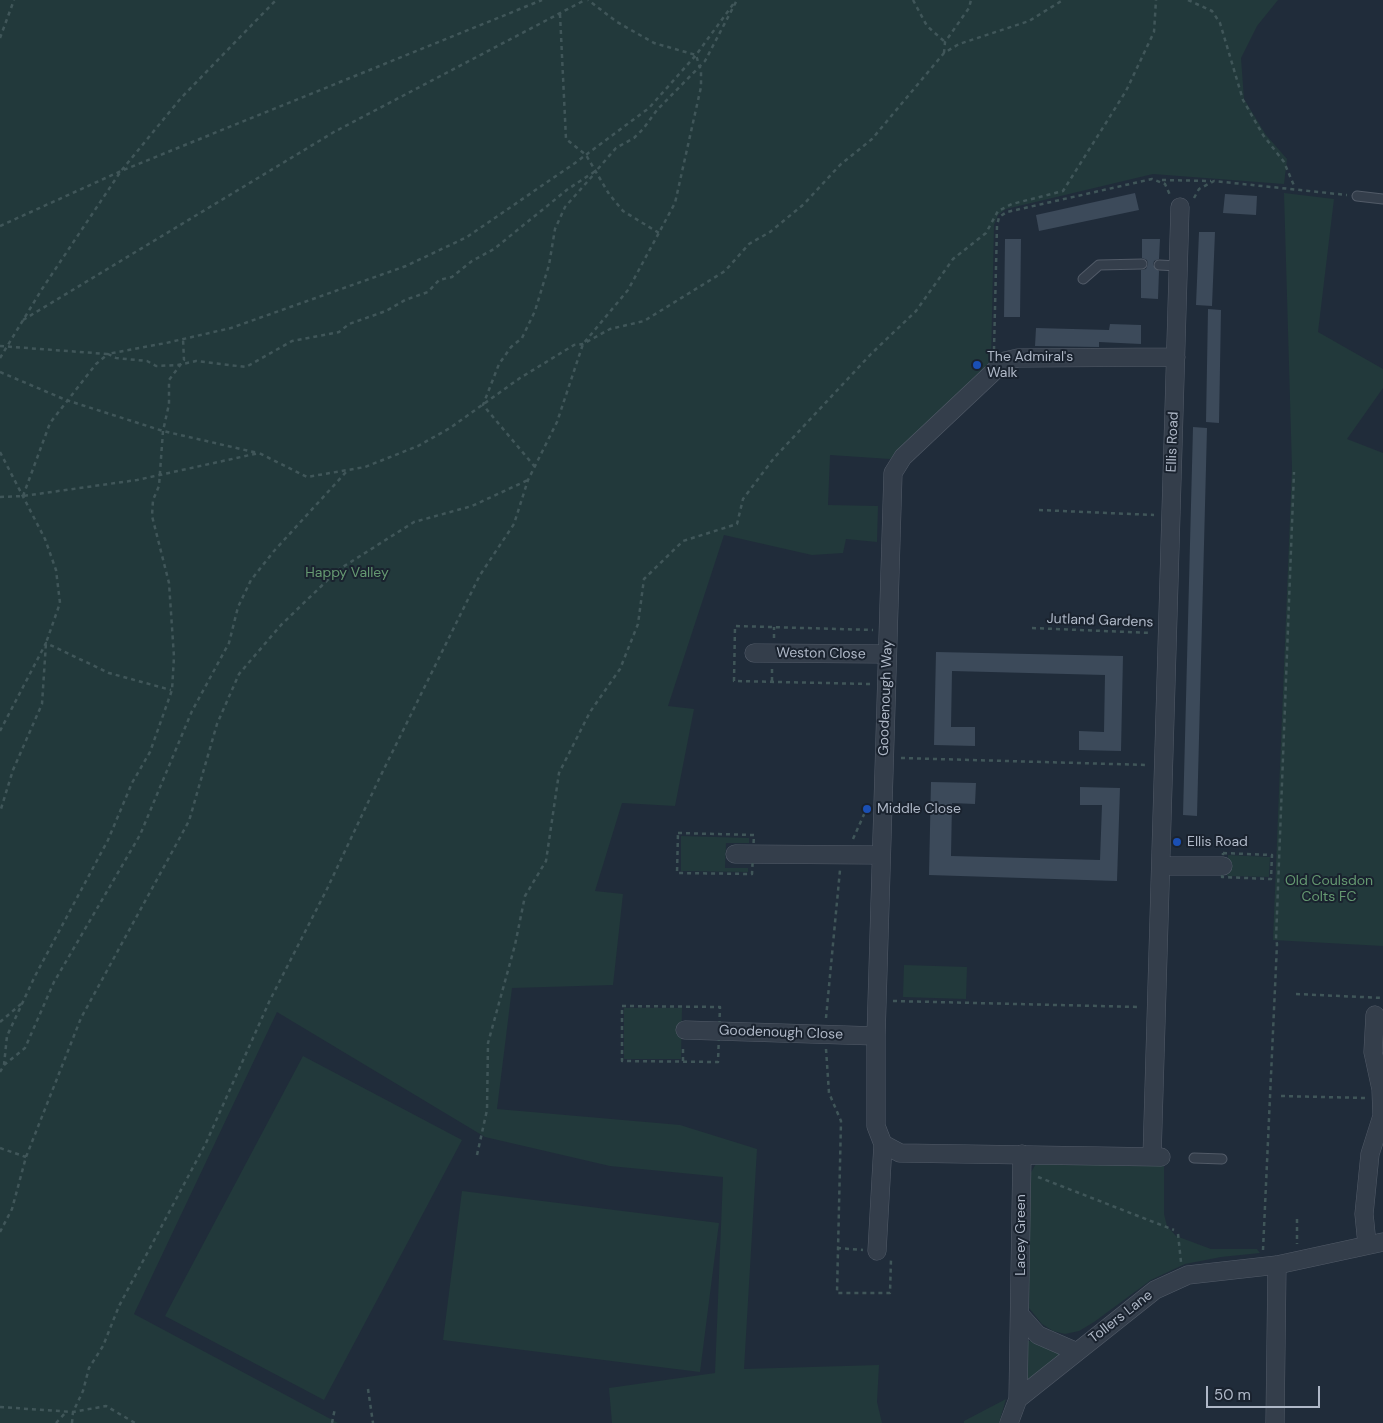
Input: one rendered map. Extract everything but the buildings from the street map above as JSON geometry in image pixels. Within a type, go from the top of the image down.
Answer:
[{"type":"street","name":"Ellis Road","points":[[1022,1162],[1162,1157],[1156,1008],[1180,207]]},
{"type":"street","name":"Goodenough Way","points":[[877,1251],[883,1144],[876,1126],[876,1036],[893,473],[903,457],[1005,361],[1018,358],[1176,357]]},
{"type":"street","name":"Weston Close","points":[[754,653],[887,654]]},
{"type":"street","points":[[735,854],[881,855]]},
{"type":"street","points":[[1160,866],[1222,872]]},
{"type":"street","points":[[1375,1014],[1373,1052],[1381,1098],[1382,1116],[1370,1154],[1364,1214],[1375,1243]]},
{"type":"street","name":"Goodenough Close","points":[[685,1030],[876,1036]]},
{"type":"street","points":[[883,1144],[900,1153],[1022,1162]]},
{"type":"street","name":"Lacey Green","points":[[1018,1399],[1021,1316],[1022,1162]]},
{"type":"street","name":"Tollers Lane","points":[[1008,1423],[1018,1399],[1155,1290],[1185,1276],[1276,1265],[1375,1243]]},
{"type":"street","points":[[1275,1423],[1276,1265]]},
{"type":"street","points":[[1021,1316],[1038,1335],[1078,1352]]},
{"type":"lane","points":[[1356,196],[1383,199]]},
{"type":"lane","points":[[1083,279],[1098,265],[1142,264]]},
{"type":"lane","points":[[1159,265],[1178,266]]},
{"type":"lane","points":[[1194,1158],[1222,1159]]},
{"type":"path","points":[[0,38],[14,0]]},
{"type":"path","points":[[0,358],[121,171],[182,98],[276,0]]},
{"type":"path","points":[[0,226],[121,171],[542,0]]},
{"type":"path","points":[[23,320],[334,132],[587,0],[617,22],[654,43],[696,55]]},
{"type":"path","points":[[0,346],[107,354],[231,328],[397,270],[467,237],[586,155],[649,108],[696,55],[737,0]]},
{"type":"path","points":[[483,405],[499,364],[511,347],[522,338],[535,311],[549,265],[555,229],[565,207],[616,148],[634,138],[675,91],[700,68],[737,0]]},
{"type":"path","points":[[913,0],[927,26],[945,42]]},
{"type":"path","points":[[944,53],[945,42],[969,8],[971,0]]},
{"type":"path","points":[[0,372],[66,400],[163,431],[259,453],[307,476],[347,471],[387,460],[418,446],[450,428],[520,378],[574,345],[583,344],[610,329],[644,321],[725,271],[749,244],[770,232],[804,204],[840,165],[872,139],[944,53],[959,44],[1029,21],[1063,0]]},
{"type":"path","points":[[476,1155],[487,1110],[488,1043],[515,945],[525,896],[546,861],[559,773],[590,712],[620,669],[638,624],[644,579],[683,541],[737,524],[743,499],[774,458],[872,354],[916,311],[953,259],[986,233],[998,211],[1012,204],[1063,191],[1135,74],[1154,32],[1156,0]]},
{"type":"path","points":[[1188,0],[1212,11],[1220,23],[1243,100],[1263,135],[1284,162],[1295,188]]},
{"type":"path","points":[[560,14],[566,139],[586,155],[597,170],[609,194],[623,211],[659,233]]},
{"type":"path","points":[[72,1423],[72,1412],[83,1391],[89,1368],[103,1346],[119,1306],[206,1143],[270,1000],[327,889],[423,688],[480,575],[514,524],[528,480],[557,422],[583,344],[628,290],[675,203],[695,122],[701,87],[700,68],[696,55]]},
{"type":"path","points":[[23,496],[50,423],[66,400],[76,392],[96,364],[108,354],[116,358],[148,361],[156,366],[196,361],[246,367],[292,341],[339,332],[349,324],[386,312],[406,300],[428,292],[439,280],[452,277],[494,249],[568,189],[597,170]]},
{"type":"path","points":[[993,371],[997,226],[999,217],[1007,212],[1152,179],[1214,181],[1295,188],[1356,196]]},
{"type":"path","points":[[1160,180],[1165,184],[1167,192],[1180,207],[1196,197],[1199,189],[1204,185],[1214,181]]},
{"type":"path","points":[[4,1065],[7,1036],[22,1003],[108,840],[132,783],[150,752],[161,726],[172,690],[174,657],[169,582],[152,516],[153,500],[159,486],[163,431],[169,404],[169,380],[184,360],[183,339]]},
{"type":"path","points":[[483,405],[535,467]]},
{"type":"path","points":[[0,452],[45,539],[56,570],[60,603],[46,643],[0,731]]},
{"type":"path","points":[[0,497],[23,496],[137,480],[259,453]]},
{"type":"path","points":[[0,1072],[4,1065],[25,1048],[54,982],[140,835],[192,711],[229,643],[238,607],[251,580],[274,551],[347,471]]},
{"type":"path","points":[[1263,1250],[1277,944],[1294,472]]},
{"type":"path","points":[[0,1232],[12,1209],[26,1158],[81,1018],[190,821],[217,724],[239,674],[281,625],[338,570],[414,522],[472,506],[528,480]]},
{"type":"path","points":[[1039,510],[1171,516]]},
{"type":"path","name":"Jutland Gardens","points":[[1032,628],[1168,634]]},
{"type":"path","points":[[46,643],[109,673],[172,690]]},
{"type":"path","points":[[0,812],[13,770],[42,704],[46,643]]},
{"type":"path","points":[[884,758],[1164,766]]},
{"type":"path","points":[[678,833],[754,835],[753,854],[752,874],[677,873],[678,833]]},
{"type":"path","points":[[1223,853],[1272,854],[1271,879],[1222,872],[1223,853]]},
{"type":"path","points":[[1272,867],[1279,867]]},
{"type":"path","points":[[1296,994],[1383,998]]},
{"type":"path","points":[[877,1001],[1156,1008]]},
{"type":"path","points":[[0,1022],[22,1003]]},
{"type":"path","points":[[1281,1096],[1381,1098]]},
{"type":"path","points":[[0,1148],[26,1158]]},
{"type":"path","points":[[1022,1162],[1174,1230]]},
{"type":"path","points":[[1297,1219],[1297,1260]]},
{"type":"path","points":[[1178,1234],[1178,1250],[1185,1276]]},
{"type":"path","points":[[368,1389],[373,1423]]},
{"type":"path","points":[[0,1407],[72,1412],[106,1406],[134,1423]]},
{"type":"path","points":[[332,1423],[335,1408]]},
{"type":"path","points":[[56,1423],[67,1411]]},
{"type":"green space","name":"Happy Valley","points":[[0,0],[1278,0],[1257,26],[1241,58],[1244,99],[1266,135],[1287,159],[1284,184],[1153,174],[1006,209],[998,215],[994,225],[991,361],[890,459],[830,455],[828,505],[878,506],[877,542],[846,539],[843,553],[812,555],[724,535],[668,706],[694,709],[675,806],[622,803],[595,891],[623,894],[613,985],[512,988],[497,1109],[680,1125],[757,1149],[744,1369],[879,1365],[877,1402],[882,1423],[612,1423],[609,1388],[715,1373],[723,1177],[610,1166],[485,1137],[277,1012],[134,1314],[338,1423],[0,1423]]},
{"type":"green space","name":"Old Coulsdon Colts FC","points":[[1284,193],[1334,199],[1318,332],[1383,369],[1383,388],[1347,439],[1383,453],[1383,946],[1273,940],[1292,468]]},
{"type":"green space","points":[[681,836],[749,838],[749,843],[726,843],[725,868],[748,868],[748,872],[681,871]]},
{"type":"green space","points":[[1228,855],[1270,857],[1269,877],[1227,876]]},
{"type":"green space","points":[[904,965],[967,967],[966,999],[903,997]]},
{"type":"green space","points":[[624,1008],[682,1008],[681,1059],[624,1059]]},
{"type":"green space","points":[[303,1056],[462,1140],[324,1400],[165,1316]]},
{"type":"green space","points":[[1037,1162],[1164,1165],[1164,1214],[1167,1226],[1176,1236],[1211,1249],[1257,1249],[1260,1253],[1221,1257],[1185,1264],[1151,1280],[1079,1331],[1065,1334],[1053,1331],[1042,1324],[1029,1308],[1030,1174]]},
{"type":"green space","points":[[462,1191],[719,1223],[700,1372],[443,1340]]},
{"type":"green space","points":[[1028,1341],[1059,1352],[1060,1356],[1030,1381],[1026,1378]]},
{"type":"green space","points":[[1006,1399],[999,1423],[964,1423],[964,1421]]},
{"type":"place","name":"The Admiral's Walk","points":[[977,365]]},
{"type":"place","name":"Middle Close","points":[[867,809]]},
{"type":"place","name":"Ellis Road","points":[[1177,842]]}]
